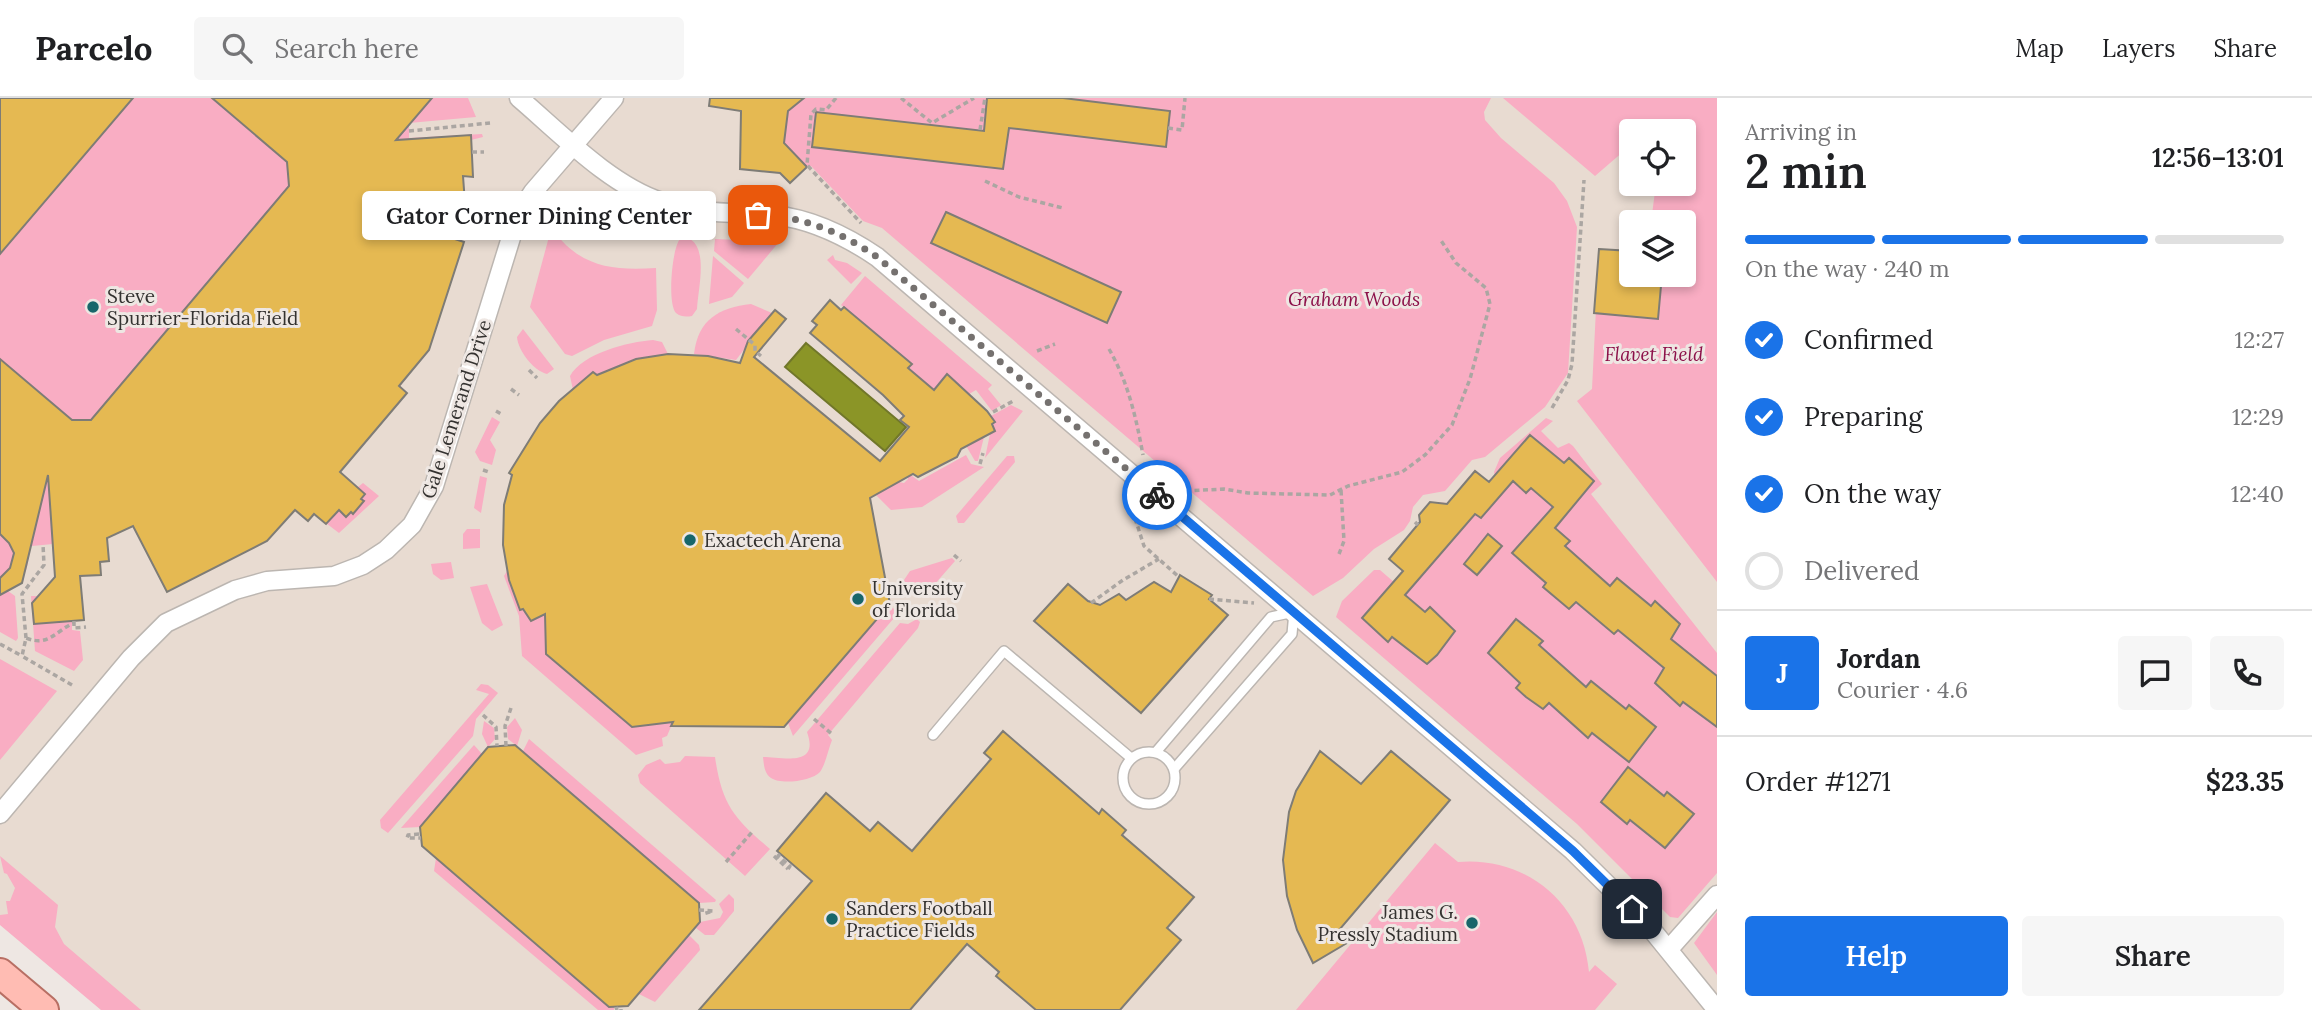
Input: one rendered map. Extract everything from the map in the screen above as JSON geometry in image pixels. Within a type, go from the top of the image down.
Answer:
[{"type":"main road","points":[[0,973],[44,1010]]},
{"type":"street","points":[[519,98],[622,182],[661,202],[702,212],[786,217],[821,227],[862,246],[1573,851],[1670,949],[1717,1010]]},
{"type":"street","name":"Gale Lemerand Drive","points":[[0,814],[131,658],[166,624],[235,590],[267,582],[316,578],[351,570],[386,550],[412,525],[434,486],[518,215],[533,192],[614,98]]},
{"type":"street","points":[[1670,949],[1717,895]]},
{"type":"lane","points":[[1156,752],[1271,617],[1294,612],[1292,634],[1174,769]]},
{"type":"lane","points":[[933,735],[1004,651],[1131,758]]},
{"type":"lane","points":[[1147,751],[1156,752],[1170,761],[1176,778],[1171,794],[1156,804],[1147,804],[1131,797],[1123,782],[1126,765],[1131,758],[1147,751]]},
{"type":"path","points":[[836,98],[826,110],[816,109],[811,114],[807,165],[861,223]]},
{"type":"path","points":[[901,98],[932,123],[974,98]]},
{"type":"path","points":[[980,130],[985,98]]},
{"type":"path","points":[[1168,128],[1182,130],[1185,98]]},
{"type":"path","points":[[409,131],[490,123]]},
{"type":"path","points":[[472,152],[484,152]]},
{"type":"path","points":[[1552,408],[1568,380],[1573,364],[1584,180]]},
{"type":"path","points":[[985,181],[1019,197],[1063,208]]},
{"type":"path","points":[[1186,491],[1224,489],[1248,493],[1321,495],[1402,472],[1415,463],[1452,425],[1489,316],[1490,295],[1480,279],[1456,263],[1440,239]]},
{"type":"path","points":[[736,329],[755,345],[755,351],[761,356]]},
{"type":"path","points":[[1037,351],[1055,344]]},
{"type":"path","points":[[1109,349],[1121,369],[1136,414],[1143,455]]},
{"type":"path","points":[[529,370],[537,378]]},
{"type":"path","points":[[511,389],[519,395]]},
{"type":"path","points":[[993,412],[1015,400]]},
{"type":"path","points":[[496,411],[503,415]]},
{"type":"path","points":[[980,464],[983,453]]},
{"type":"path","points":[[1339,554],[1343,541],[1341,489]]},
{"type":"path","points":[[1137,504],[1132,509],[1144,546],[1179,577]]},
{"type":"path","points":[[22,656],[26,638],[22,594],[44,565],[43,544]]},
{"type":"path","points":[[954,555],[961,561]]},
{"type":"path","points":[[1091,603],[1158,559]]},
{"type":"path","points":[[1209,599],[1254,603]]},
{"type":"path","points":[[26,638],[38,642],[49,640],[74,622],[74,628],[86,627]]},
{"type":"path","points":[[0,644],[72,685]]},
{"type":"path","points":[[506,746],[505,726],[511,708]]},
{"type":"path","points":[[483,715],[496,727],[497,746]]},
{"type":"path","points":[[814,719],[832,734]]},
{"type":"path","points":[[726,862],[752,832]]},
{"type":"path","points":[[774,856],[788,869],[790,866],[778,856],[780,854]]},
{"type":"shaded area","name":"University of Florida","points":[[0,98],[1717,98],[1717,1010],[102,1010],[0,923]]},
{"type":"shaded area","points":[[806,343],[906,427],[885,451],[785,367]]},
{"type":"green space","points":[[0,98],[468,98],[476,117],[409,123],[409,138],[482,134],[483,137],[471,140],[473,177],[463,177],[466,217],[408,223],[464,242],[429,350],[400,386],[407,393],[338,474],[358,487],[363,483],[379,496],[339,533],[314,514],[308,521],[294,510],[267,541],[167,592],[133,526],[107,534],[109,561],[100,562],[101,575],[80,576],[84,620],[72,622],[72,630],[80,631],[83,660],[74,671],[35,651],[31,596],[39,596],[55,577],[74,542],[32,546],[27,542],[26,570],[20,581],[8,591],[15,596],[18,638],[16,641],[0,632]]},
{"type":"green space","name":"Graham Woods","points":[[804,98],[1491,98],[1484,112],[1485,120],[1501,138],[1554,183],[1567,201],[1577,227],[1568,373],[1545,407],[1485,457],[1472,460],[1445,491],[1423,495],[1413,507],[1410,521],[1404,530],[1374,549],[1343,578],[1313,596],[882,228],[863,221],[811,166],[807,167],[784,143],[788,111]]},
{"type":"green space","name":"Flavet Field","points":[[1503,98],[1717,98],[1717,582],[1577,401],[1592,389],[1599,249],[1619,250],[1619,287],[1696,287],[1696,210],[1653,210],[1654,196],[1696,196],[1696,119],[1619,119],[1619,155],[1595,176]]},
{"type":"green space","points":[[553,230],[574,252],[598,264],[626,269],[656,268],[657,310],[652,326],[604,340],[572,356],[565,354],[530,307]]},
{"type":"green space","points":[[688,238],[698,250],[701,269],[697,309],[692,316],[686,317],[676,313],[673,308],[671,288],[677,244],[680,239]]},
{"type":"green space","points":[[715,239],[779,242],[748,279],[714,251]]},
{"type":"green space","points":[[833,255],[835,260],[847,263],[862,273],[851,284],[827,260]]},
{"type":"green space","points":[[713,256],[744,283],[732,297],[709,304]]},
{"type":"green space","points":[[865,276],[992,385],[988,389],[1001,405],[992,411],[976,390],[969,394],[947,375],[922,404],[908,368],[911,364],[841,305]]},
{"type":"green space","points":[[751,304],[772,313],[736,360],[694,354],[700,332],[712,317],[729,309]]},
{"type":"green space","points":[[523,329],[554,369],[547,374],[532,365],[520,348],[517,337]]},
{"type":"green space","points":[[653,340],[662,342],[668,354],[619,367],[573,390],[570,376],[585,361],[619,346]]},
{"type":"green space","points":[[1011,405],[1023,411],[985,458],[990,434],[995,431],[991,416]]},
{"type":"green space","points":[[492,417],[500,422],[490,440],[496,450],[492,465],[480,461],[475,452]]},
{"type":"green space","points":[[1546,418],[1553,421],[1541,431],[1558,448],[1569,443],[1573,446],[1602,484],[1591,494],[1717,653],[1717,873],[1678,918],[1670,917],[1577,824],[1336,617],[1342,601],[1374,570],[1380,570],[1395,583],[1404,572],[1420,523],[1419,515],[1430,502],[1447,503],[1475,471],[1497,489],[1494,472],[1500,458]]},
{"type":"green space","points":[[984,437],[978,461],[975,461],[965,444]]},
{"type":"green space","points":[[966,455],[971,464],[984,467],[922,507],[891,510],[876,495],[899,482],[904,483],[908,479],[908,473],[919,481]]},
{"type":"green space","points":[[1007,456],[1014,456],[1015,462],[964,523],[958,523],[956,516]]},
{"type":"green space","points":[[480,476],[487,478],[481,513],[474,508]]},
{"type":"green space","points":[[467,529],[480,529],[480,548],[463,549],[463,534]]},
{"type":"green space","points":[[952,558],[955,561],[927,593],[918,596],[909,591],[904,580],[910,571]]},
{"type":"green space","points":[[451,562],[454,578],[441,580],[433,574],[431,564]]},
{"type":"green space","points":[[507,571],[520,610],[541,608],[528,616],[531,621],[545,614],[546,654],[673,722],[667,736],[662,738],[663,746],[636,755],[522,656],[519,616],[504,576]]},
{"type":"green space","points":[[487,584],[503,625],[492,631],[482,623],[470,587]]},
{"type":"green space","points":[[887,607],[900,610],[899,617],[894,618],[793,736],[788,723]]},
{"type":"green space","points":[[917,619],[920,622],[918,628],[828,735],[832,740],[820,772],[810,778],[796,781],[771,778],[765,769],[763,757],[789,759],[804,756],[810,743],[807,732],[900,623],[908,624]]},
{"type":"green space","points":[[0,659],[57,691],[0,760]]},
{"type":"green space","points":[[481,684],[488,685],[498,693],[476,719],[473,736],[388,833],[381,828],[380,820],[489,694],[476,690]]},
{"type":"green space","points":[[515,718],[522,730],[517,746],[508,739],[507,727]]},
{"type":"green space","points":[[484,721],[494,728],[495,739],[488,747],[482,734]]},
{"type":"green space","points":[[529,739],[716,900],[715,902],[699,903],[523,751]]},
{"type":"green space","points":[[474,745],[482,754],[420,827],[401,828]]},
{"type":"green space","points":[[685,756],[715,757],[726,800],[739,820],[770,849],[745,876],[640,783],[638,775],[646,765],[660,759],[665,764],[680,762]]},
{"type":"green space","name":"James G. Pressly Stadium","points":[[1435,843],[1458,862],[1483,862],[1528,876],[1547,889],[1563,905],[1576,925],[1589,972],[1595,965],[1617,984],[1595,1010],[1296,1010]]},
{"type":"green space","points":[[0,856],[58,905],[55,927],[64,944],[141,1010],[101,1010],[0,925],[0,915],[8,914],[6,901],[10,901],[15,888],[4,873]]},
{"type":"green space","points":[[436,858],[609,1007],[614,1007],[614,1010],[598,1010],[434,871]]},
{"type":"green space","points":[[729,894],[734,899],[734,911],[714,935],[705,935],[696,928],[700,922],[720,918],[723,912],[719,904]]},
{"type":"green space","points":[[1717,912],[1717,975],[1694,943]]},
{"type":"green space","points":[[689,935],[699,945],[700,950],[655,1002],[639,994]]},
{"type":"building","points":[[0,98],[133,98],[0,254]]},
{"type":"building","points":[[212,98],[432,98],[396,140],[471,135],[473,177],[463,176],[466,217],[406,223],[464,242],[429,350],[399,386],[407,393],[340,472],[365,494],[361,499],[364,501],[353,514],[351,512],[346,517],[339,510],[326,524],[314,514],[308,521],[295,510],[267,541],[167,592],[133,526],[107,538],[109,561],[100,562],[101,575],[80,576],[84,620],[34,624],[32,603],[55,577],[48,475],[22,583],[0,595],[0,578],[10,568],[14,553],[0,534],[0,359],[72,420],[91,420],[289,186],[287,162]]},
{"type":"building","points":[[710,98],[804,98],[788,111],[784,143],[807,167],[790,183],[780,173],[740,169],[741,111],[709,106]]},
{"type":"building","points":[[987,98],[1063,98],[1170,111],[1166,147],[1009,128],[1003,169],[812,147],[816,112],[984,131]]},
{"type":"building","points":[[946,212],[1121,292],[1107,323],[931,243]]},
{"type":"building","points":[[1599,249],[1619,250],[1619,287],[1661,287],[1658,319],[1594,313]]},
{"type":"building","name":"Exactech Arena","points":[[830,300],[841,310],[844,307],[912,364],[908,368],[934,390],[947,374],[987,411],[995,422],[992,424],[995,431],[961,449],[957,457],[918,477],[913,474],[870,498],[890,604],[784,727],[671,726],[673,722],[632,727],[546,654],[545,614],[531,621],[523,609],[520,610],[509,580],[503,545],[504,505],[512,475],[509,473],[540,423],[559,401],[593,372],[597,375],[636,359],[668,354],[708,356],[740,363],[748,341],[775,310],[786,319],[754,357],[880,461],[909,427],[900,420],[904,416],[883,395],[810,333],[817,325],[812,321]]},
{"type":"building","points":[[1530,435],[1564,463],[1569,458],[1594,481],[1555,528],[1570,541],[1565,546],[1610,586],[1617,578],[1651,606],[1655,601],[1680,624],[1671,639],[1717,676],[1717,727],[1683,702],[1680,706],[1655,683],[1664,668],[1618,630],[1614,634],[1576,602],[1569,609],[1543,587],[1546,583],[1512,553],[1553,507],[1531,488],[1526,493],[1513,481],[1481,518],[1475,514],[1405,595],[1425,612],[1430,607],[1455,631],[1437,655],[1427,664],[1392,637],[1388,642],[1362,618],[1403,571],[1389,559],[1420,522],[1419,515],[1430,502],[1447,504],[1475,471],[1489,482]]},
{"type":"building","points":[[1488,534],[1502,546],[1477,575],[1464,564]]},
{"type":"building","points":[[1180,575],[1212,595],[1209,599],[1228,615],[1141,713],[1034,621],[1068,584],[1088,601],[1100,605],[1119,594],[1126,600],[1154,582],[1171,592]]},
{"type":"building","points":[[1516,619],[1543,641],[1539,645],[1586,687],[1591,681],[1626,709],[1629,705],[1656,727],[1629,762],[1592,733],[1588,738],[1549,703],[1543,709],[1526,697],[1516,688],[1520,683],[1488,653]]},
{"type":"building","points":[[1003,731],[1099,814],[1102,809],[1126,830],[1122,835],[1194,897],[1167,928],[1181,940],[1120,1010],[1036,1010],[996,976],[999,972],[967,944],[910,1010],[699,1010],[812,881],[777,851],[826,793],[870,831],[878,822],[912,851],[991,759],[984,753]]},
{"type":"building","points":[[515,745],[699,903],[700,922],[628,1006],[609,1007],[422,846],[420,827],[488,747]]},
{"type":"building","points":[[1320,751],[1361,784],[1391,751],[1450,800],[1339,930],[1347,943],[1313,963],[1297,930],[1287,896],[1283,860],[1289,812],[1296,791]]},
{"type":"building","points":[[1628,767],[1664,796],[1667,792],[1694,814],[1665,848],[1630,820],[1627,824],[1601,802]]},
{"type":"way so far","points":[[758,215],[786,217],[821,227],[853,241],[877,257],[1157,495]]},
{"type":"place","name":"Gator Corner Dining Center","points":[[758,215]]},
{"type":"place","name":"Steve Spurrier-Florida Field","points":[[93,307]]},
{"type":"place","name":"Exactech Arena","points":[[690,540]]},
{"type":"place","name":"University of Florida","points":[[858,599]]},
{"type":"place","name":"Sanders Football Practice Fields","points":[[832,919]]},
{"type":"place","name":"James G. Pressly Stadium","points":[[1472,923]]},
{"type":"route","points":[[1157,495],[1573,851],[1632,909]]}]
